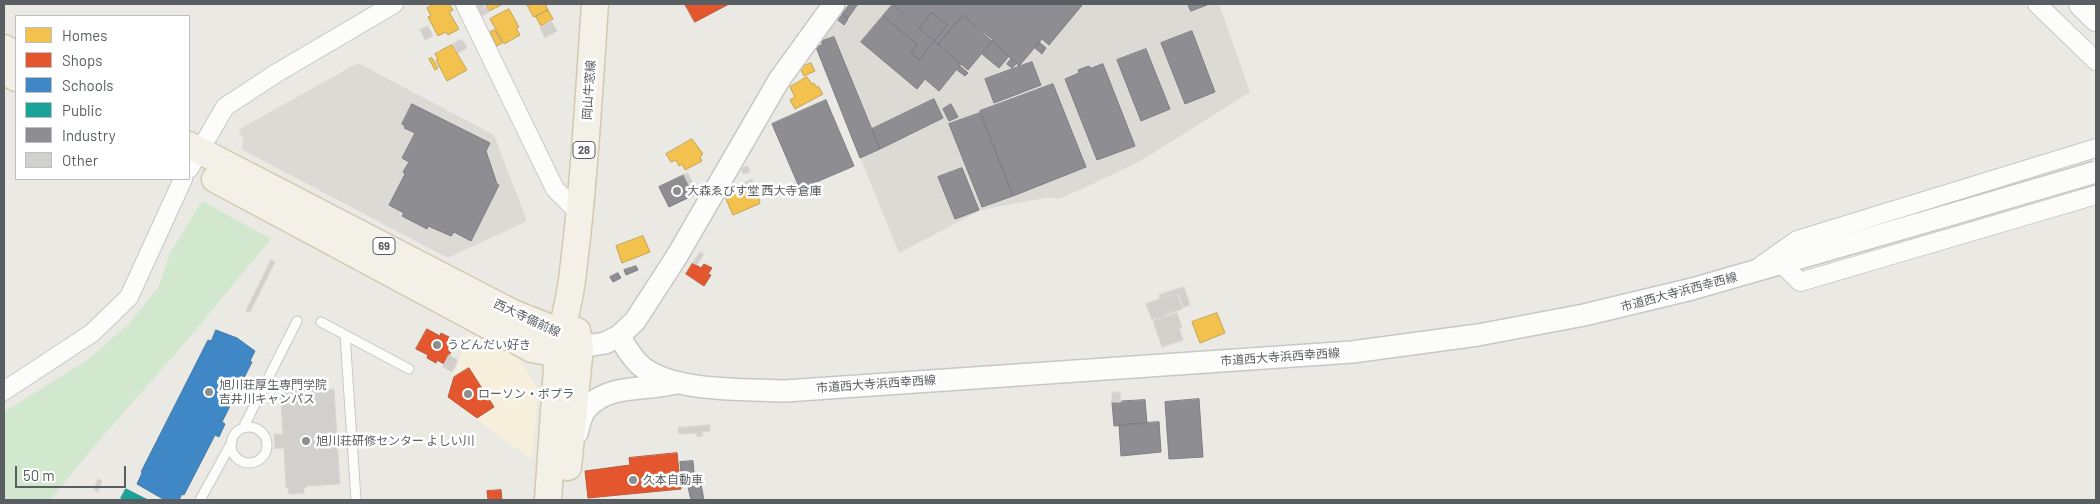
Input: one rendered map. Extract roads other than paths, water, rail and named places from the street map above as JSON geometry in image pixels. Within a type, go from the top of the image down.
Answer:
[{"type":"main road","name":"岡山牛窓線","points":[[548,500],[580,214],[595,4]]},
{"type":"main road","points":[[2081,4],[2096,19]]},
{"type":"main road","points":[[4,48],[15,54]]},
{"type":"main road","points":[[4,71],[15,77]]},
{"type":"main road","name":"西大寺備前線","points":[[190,162],[513,313],[564,353]]},
{"type":"main road","name":"岡山牛窓線","points":[[564,353],[568,462],[566,500]]},
{"type":"street","points":[[190,162],[225,107],[275,74],[394,4]]},
{"type":"street","points":[[466,4],[554,189],[580,214]]},
{"type":"street","points":[[564,353],[605,343],[619,336],[635,321],[677,256],[779,80],[834,4]]},
{"type":"street","points":[[2037,4],[2096,61]]},
{"type":"street","points":[[1751,273],[1797,240],[2096,148]]},
{"type":"street","points":[[2030,168],[2042,211]]},
{"type":"street","name":"市道西大寺浜西幸西線","points":[[619,336],[644,369],[678,383],[692,386],[785,391],[1352,352],[1478,335],[1584,316],[1751,273],[2096,172]]},
{"type":"street","points":[[4,391],[92,333],[129,297],[182,180]]},
{"type":"street","points":[[1782,264],[1800,282],[2096,194]]},
{"type":"street","points":[[568,462],[586,409],[604,395],[623,389],[666,386],[678,383]]},
{"type":"lane","points":[[200,500],[232,441],[238,431],[243,428],[297,321]]},
{"type":"lane","points":[[321,322],[409,369]]},
{"type":"lane","points":[[345,335],[356,500]]},
{"type":"lane","points":[[232,441],[233,453],[241,462],[253,463],[263,458],[268,446],[264,435],[255,428],[243,428]]},
{"type":"place","name":"大森ゑびす堂 西大寺倉庫","points":[[677,191]]},
{"type":"place","name":"うどんだい好き","points":[[437,345]]},
{"type":"place","name":"旭川荘厚生専門学院 吉井川キャンパス","points":[[209,392]]},
{"type":"place","name":"ローソン・ポプラ","points":[[468,394]]},
{"type":"place","name":"旭川荘研修センター よしい川","points":[[306,441]]},
{"type":"place","name":"久本自動車","points":[[633,480]]}]
